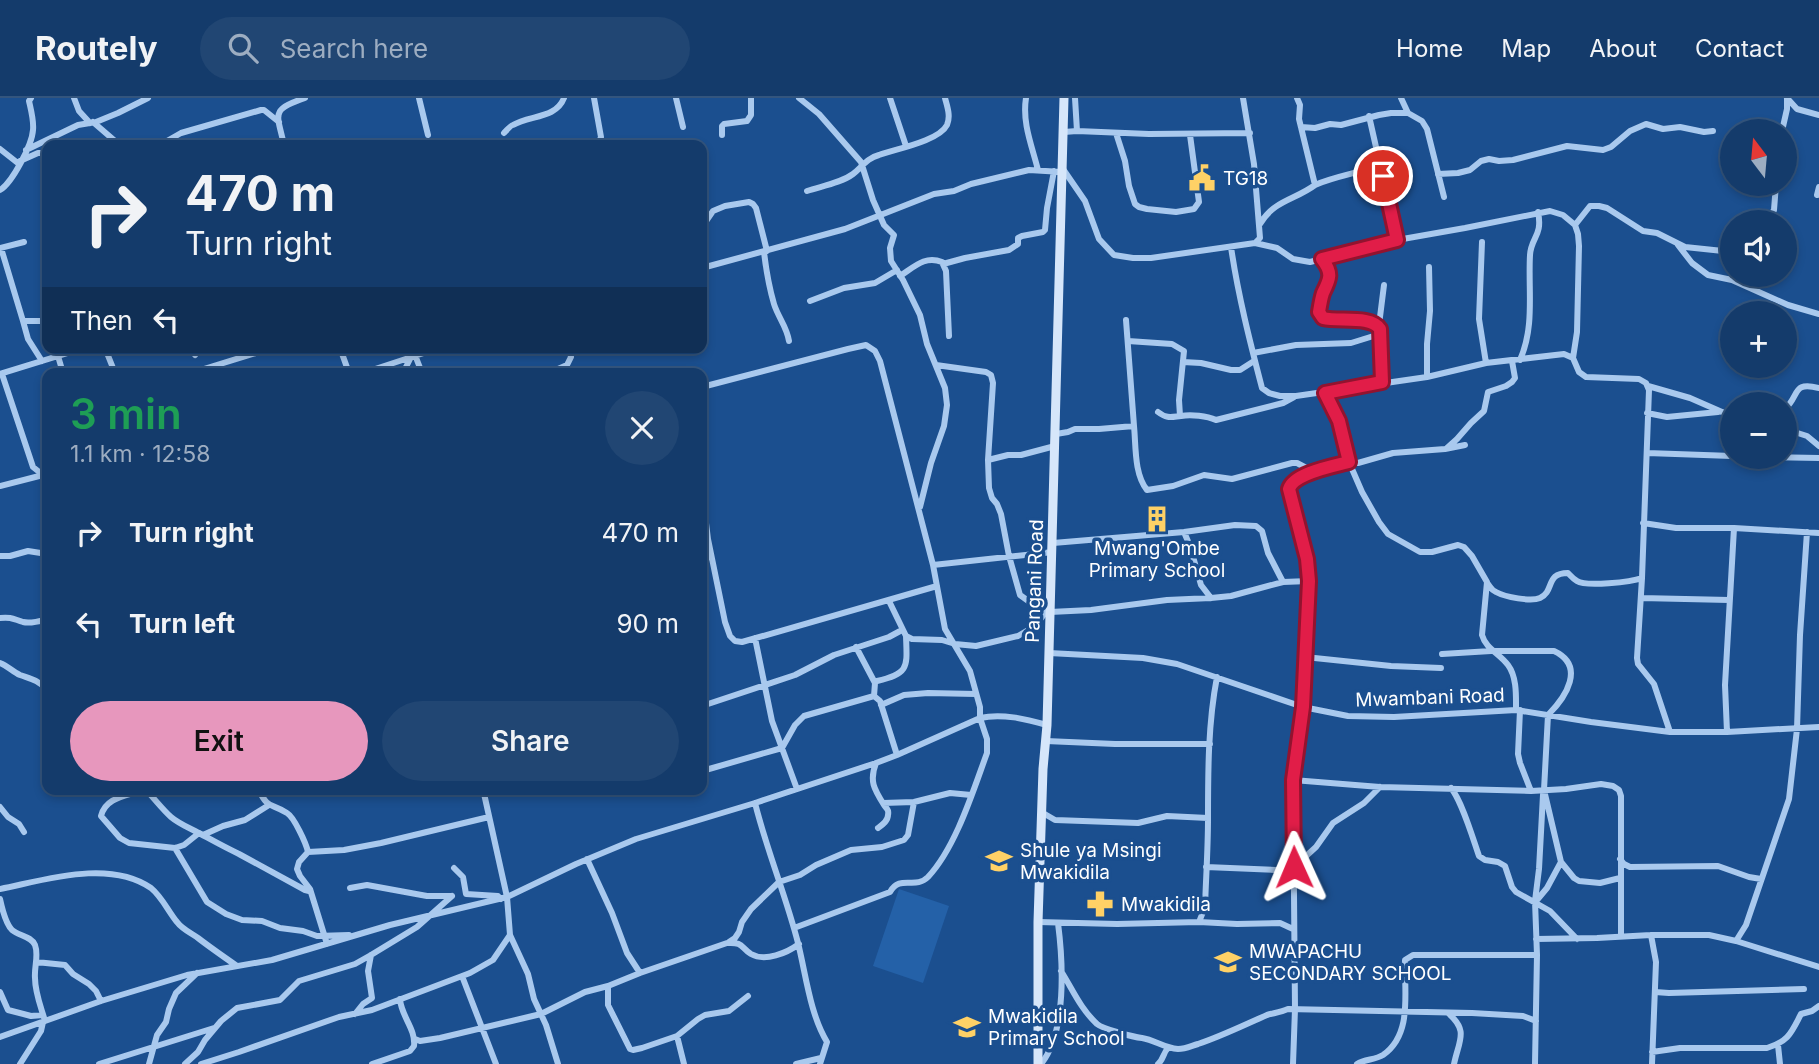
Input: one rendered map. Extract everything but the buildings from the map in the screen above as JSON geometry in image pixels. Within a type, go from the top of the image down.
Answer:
[{"type":"main road","name":"Pangani Road","points":[[1039,1064],[1038,922],[1047,726],[1048,612],[1053,548],[1059,170],[1065,98]]},
{"type":"street","points":[[0,190],[7,185],[26,150],[33,129],[29,101],[31,98]]},
{"type":"street","points":[[74,98],[79,111],[114,140]]},
{"type":"street","points":[[47,140],[78,125],[118,113],[148,98]]},
{"type":"street","points":[[283,140],[279,110],[304,98]]},
{"type":"street","points":[[419,98],[428,135]]},
{"type":"street","points":[[504,133],[512,125],[560,107],[564,98]]},
{"type":"street","points":[[594,98],[600,140]]},
{"type":"street","points":[[676,98],[683,127]]},
{"type":"street","points":[[723,135],[724,124],[747,121],[751,116],[751,98]]},
{"type":"street","points":[[890,98],[906,146]]},
{"type":"street","points":[[807,191],[851,175],[868,159],[940,133],[947,125],[949,115],[945,98]]},
{"type":"street","points":[[1026,98],[1024,115],[1038,170]]},
{"type":"street","points":[[1075,98],[1077,131]]},
{"type":"street","points":[[1243,98],[1250,133],[1260,224],[1260,238],[1255,243]]},
{"type":"street","points":[[1297,98],[1300,105],[1298,119],[1315,185]]},
{"type":"street","points":[[1401,98],[1408,113]]},
{"type":"street","points":[[1787,98],[1797,109],[1818,116]]},
{"type":"street","points":[[1785,119],[1787,98]]},
{"type":"street","points":[[802,99],[819,114],[861,162],[884,225],[894,236],[891,261],[920,315],[927,344],[945,388],[947,405],[944,426],[920,503],[920,516]]},
{"type":"street","points":[[169,140],[181,133],[261,110],[279,122]]},
{"type":"street","points":[[1301,127],[1341,125],[1369,116],[1408,113],[1422,121],[1427,129],[1444,197]]},
{"type":"street","points":[[1369,116],[1397,240]]},
{"type":"street","points":[[1438,174],[1470,170],[1481,161],[1489,159],[1513,160],[1567,146],[1603,150],[1611,147],[1630,131],[1646,124],[1663,129],[1680,127],[1713,131]]},
{"type":"street","points":[[1064,132],[1190,135],[1250,133]]},
{"type":"street","points":[[1116,133],[1135,204],[1147,209],[1176,212],[1194,209],[1199,202],[1190,135]]},
{"type":"street","points":[[26,150],[42,142]]},
{"type":"street","points":[[0,149],[20,162]]},
{"type":"street","points":[[20,162],[42,153]]},
{"type":"street","points":[[1260,224],[1273,207],[1315,185],[1381,165]]},
{"type":"street","points":[[707,267],[845,229],[934,194],[1029,170],[1059,170]]},
{"type":"street","points":[[1059,170],[1085,201],[1099,239],[1114,255],[1133,258],[1151,258],[1255,243],[1277,248],[1298,261],[1310,262],[1397,240],[1538,212],[1550,211],[1563,215],[1575,225],[1578,234],[1577,332],[1573,358],[1578,372],[1586,377],[1639,379],[1648,386],[1690,398],[1720,411]]},
{"type":"street","points":[[943,264],[1009,250],[1018,244],[1018,238],[1043,232],[1047,208],[1059,170]]},
{"type":"street","points":[[1817,195],[1819,187]]},
{"type":"street","points":[[707,220],[713,211],[725,206],[749,202],[753,204],[766,251],[766,267],[773,303],[788,332],[789,341]]},
{"type":"street","points":[[1575,225],[1590,206],[1599,205],[1643,231],[1657,233],[1676,244],[1720,251]]},
{"type":"street","points":[[1445,449],[1484,411],[1488,392],[1513,382],[1516,378],[1516,360],[1525,348],[1528,334],[1531,307],[1530,252],[1540,229],[1538,212]]},
{"type":"street","points":[[24,242],[0,248],[28,339],[42,361]]},
{"type":"street","points":[[1482,242],[1479,319],[1486,363]]},
{"type":"street","points":[[1676,244],[1692,263],[1708,275],[1732,281],[1788,306],[1819,314]]},
{"type":"street","points":[[1231,247],[1237,289],[1262,388],[1280,397],[1296,397],[1427,377],[1486,363],[1564,354],[1573,358]]},
{"type":"street","points":[[810,301],[844,288],[875,283],[920,262],[937,259],[942,262],[946,271],[949,336]]},
{"type":"street","points":[[1322,259],[1330,279],[1321,302],[1321,316],[1330,320],[1363,321],[1379,325]]},
{"type":"street","points":[[1427,377],[1429,267]]},
{"type":"street","points":[[1382,382],[1379,325],[1384,285]]},
{"type":"street","points":[[1126,320],[1138,467],[1144,488],[1147,490],[1173,486],[1204,475],[1232,479],[1292,463],[1314,472]]},
{"type":"street","points":[[23,321],[42,321]]},
{"type":"street","points":[[1252,353],[1296,345],[1351,343],[1380,334]]},
{"type":"street","points":[[1128,341],[1172,344],[1184,351],[1180,416]]},
{"type":"street","points":[[707,386],[866,345],[875,351],[880,361],[933,565],[945,629],[971,671],[987,739],[987,753],[971,795],[948,848],[929,876],[918,883],[894,885],[890,892],[794,928]]},
{"type":"street","points":[[42,473],[33,467],[1,374],[64,354]]},
{"type":"street","points":[[207,368],[253,354]]},
{"type":"street","points":[[377,368],[416,354]]},
{"type":"street","points":[[561,368],[568,365],[570,354]]},
{"type":"street","points":[[58,356],[62,368]]},
{"type":"street","points":[[1183,362],[1240,370],[1254,361]]},
{"type":"street","points":[[936,365],[986,372],[990,375],[993,383],[989,488],[1001,514],[1020,595],[1038,608],[1048,612],[1091,610],[1231,596],[1283,582],[1309,581]]},
{"type":"street","points":[[1797,392],[1804,385],[1819,387]]},
{"type":"street","points":[[1648,386],[1638,664],[1654,684],[1670,732]]},
{"type":"street","points":[[1325,393],[1339,421],[1349,462],[1362,492],[1388,534],[1420,552],[1432,552],[1458,545],[1464,547],[1496,592],[1526,600],[1542,597],[1553,578],[1561,573],[1568,573],[1577,581],[1594,584],[1627,582],[1642,578]]},
{"type":"street","points":[[1158,412],[1174,418],[1210,417],[1216,420],[1283,403],[1296,397]]},
{"type":"street","points":[[1647,413],[1667,417],[1720,412]]},
{"type":"street","points":[[1056,434],[1075,429],[1135,426]]},
{"type":"street","points":[[1797,433],[1807,436],[1819,446]]},
{"type":"street","points":[[1293,1064],[1293,780],[1303,707],[1309,581],[1307,559],[1289,489],[1291,483],[1314,472],[1349,462],[1358,463],[1393,453],[1465,445]]},
{"type":"street","points":[[988,460],[1055,446]]},
{"type":"street","points":[[1647,453],[1720,456]]},
{"type":"street","points":[[1797,458],[1819,458]]},
{"type":"street","points":[[0,486],[42,476]]},
{"type":"street","points":[[1643,523],[1676,528],[1819,533]]},
{"type":"street","points":[[933,565],[1235,525],[1256,526],[1262,531],[1268,553],[1283,582]]},
{"type":"street","points":[[707,527],[717,588],[730,636],[735,641],[743,642],[937,586]]},
{"type":"street","points":[[1727,732],[1725,685],[1734,528]]},
{"type":"street","points":[[1184,532],[1201,585],[1211,598]]},
{"type":"street","points":[[1736,941],[1746,925],[1789,799],[1797,729],[1807,532]]},
{"type":"street","points":[[0,556],[28,551],[42,553]]},
{"type":"street","points":[[707,558],[711,556]]},
{"type":"street","points":[[1487,582],[1481,631],[1491,651],[1510,668],[1518,710],[1518,754],[1531,791]]},
{"type":"street","points":[[1190,599],[1198,595],[1201,585]]},
{"type":"street","points":[[1641,598],[1729,600]]},
{"type":"street","points":[[875,683],[902,672],[906,667],[904,633],[890,601]]},
{"type":"street","points":[[904,633],[912,639],[942,640],[955,645],[976,646],[1018,636],[1035,626],[1048,612]]},
{"type":"street","points":[[0,618],[14,617],[24,622],[42,620]]},
{"type":"street","points":[[707,704],[796,675],[834,656],[904,633]]},
{"type":"street","points":[[755,638],[772,721],[797,789]]},
{"type":"street","points":[[856,648],[875,683],[874,696]]},
{"type":"street","points":[[1442,654],[1554,651],[1562,655],[1569,665],[1570,685],[1562,701],[1548,715],[1535,901],[1535,1064]]},
{"type":"street","name":"Mwambani Road","points":[[1049,653],[1143,658],[1177,664],[1303,707],[1348,716],[1394,717],[1518,710],[1670,732],[1819,727]]},
{"type":"street","points":[[1305,657],[1441,668]]},
{"type":"street","points":[[0,663],[42,684]]},
{"type":"street","points":[[1199,922],[1205,906],[1210,744],[1217,677]]},
{"type":"street","points":[[881,705],[904,695],[928,692],[976,694]]},
{"type":"street","points":[[874,696],[880,701],[898,755]]},
{"type":"street","points":[[707,770],[782,748],[794,725],[804,716],[874,696]]},
{"type":"street","points":[[0,1037],[44,1019],[187,975],[272,960],[326,940],[504,898],[636,839],[876,763],[980,718],[1002,716],[1047,726]]},
{"type":"street","points":[[1046,741],[1210,744]]},
{"type":"street","points":[[876,763],[872,782],[889,815],[878,828]]},
{"type":"street","points":[[1293,780],[1380,787],[1531,791],[1601,784],[1613,786],[1619,790],[1621,796],[1621,936]]},
{"type":"street","points":[[1206,867],[1277,870],[1294,867],[1316,847],[1333,823],[1364,803],[1380,787]]},
{"type":"street","points":[[1451,788],[1460,804],[1479,856],[1505,866],[1516,892],[1550,911],[1577,939]]},
{"type":"street","points":[[1544,790],[1561,862],[1574,878],[1600,883],[1620,878]]},
{"type":"street","points":[[883,803],[914,802],[950,793],[971,795]]},
{"type":"street","points":[[132,795],[120,796],[103,808],[101,816],[104,821],[124,841],[175,848],[201,834],[245,820],[270,805]]},
{"type":"street","points":[[151,795],[172,817],[309,891]]},
{"type":"street","points":[[261,795],[264,802],[292,817],[308,852]]},
{"type":"street","points":[[484,795],[510,935],[528,974],[534,999],[558,1064]]},
{"type":"street","points":[[415,1039],[420,1041],[440,1038],[541,1014],[585,992],[727,943],[735,938],[751,909],[779,882],[800,875],[851,850],[882,847],[904,839],[910,828],[914,802]]},
{"type":"street","points":[[755,803],[763,836],[799,944],[821,1032],[827,1042],[820,1061],[796,1064]]},
{"type":"street","points":[[0,807],[24,832]]},
{"type":"street","points":[[1043,813],[1055,820],[1138,823],[1167,816],[1208,818]]},
{"type":"street","points":[[326,940],[310,889],[297,869],[299,862],[308,852],[344,850],[381,843],[489,817]]},
{"type":"street","points":[[175,848],[207,902],[226,914],[303,931],[326,940]]},
{"type":"street","points":[[587,859],[627,953],[640,973]]},
{"type":"street","points":[[1620,859],[1630,867],[1718,866],[1761,879]]},
{"type":"street","points":[[1535,901],[1547,888],[1561,862]]},
{"type":"street","points":[[454,868],[463,877],[466,894],[504,898]]},
{"type":"street","points":[[0,889],[78,874],[104,872],[122,876],[153,890],[178,923],[237,966]]},
{"type":"street","points":[[185,1064],[237,1008],[280,1000],[299,981],[355,964],[418,927],[452,896],[427,897],[367,885],[349,888]]},
{"type":"street","points":[[0,899],[12,930],[30,939],[35,945],[36,994],[44,1019],[41,1031],[20,1064]]},
{"type":"street","points":[[1280,923],[1294,908]]},
{"type":"street","points":[[1038,922],[1199,922],[1237,925],[1280,923],[1293,929]]},
{"type":"street","points":[[1039,1064],[1045,1059],[1057,1030],[1062,995],[1058,923]]},
{"type":"street","points":[[201,1064],[339,1017],[372,1010],[462,976],[493,960],[510,935]]},
{"type":"street","points":[[1651,935],[1656,962],[1652,1064]]},
{"type":"street","points":[[1536,939],[1709,935],[1819,967]]},
{"type":"street","points":[[727,943],[736,943],[755,956],[765,957],[789,951],[799,944]]},
{"type":"street","points":[[355,1014],[372,998],[368,971],[371,955]]},
{"type":"street","points":[[1357,1064],[1377,1058],[1392,1047],[1400,1033],[1405,1012],[1405,963],[1409,956],[1537,955]]},
{"type":"street","points":[[36,962],[65,965],[89,984],[101,1001]]},
{"type":"street","points":[[1061,971],[1075,998],[1100,1026],[1132,1037],[1153,1040],[1168,1048],[1188,1048],[1211,1041],[1269,1014],[1288,1009],[1447,1012],[1523,1016],[1536,1021]]},
{"type":"street","points":[[149,1064],[157,1035],[166,1022],[176,993],[197,973]]},
{"type":"street","points":[[462,976],[496,1064]]},
{"type":"street","points":[[608,986],[608,1005],[630,1049],[633,1050],[677,1036],[698,1019],[705,1015],[729,1011],[747,996]]},
{"type":"street","points":[[1655,992],[1804,989]]},
{"type":"street","points":[[0,992],[9,1010],[44,1019]]},
{"type":"street","points":[[372,1064],[410,1051],[414,1046],[415,1039],[401,1009],[400,999]]},
{"type":"street","points":[[1652,1052],[1680,1048],[1767,1048],[1778,1045],[1795,1029],[1801,1014],[1819,1006]]},
{"type":"street","points":[[1523,1016],[1536,1010]]},
{"type":"street","points":[[1447,1012],[1457,1020],[1461,1028],[1454,1064]]},
{"type":"street","points":[[99,1064],[216,1028]]},
{"type":"street","points":[[677,1036],[684,1064]]},
{"type":"street","points":[[1778,1045],[1780,1064]]},
{"type":"street","points":[[1158,1064],[1168,1048]]},
{"type":"shaded area","points":[[899,889],[949,906],[923,983],[873,966]]},
{"type":"place","name":"TG18","points":[[1202,178]]},
{"type":"place","name":"Mwang'Ombe Primary School","points":[[1157,519]]},
{"type":"place","name":"Shule ya Msingi Mwakidila","points":[[999,861]]},
{"type":"place","name":"Mwakidila","points":[[1100,904]]},
{"type":"place","name":"MWAPACHU SECONDARY SCHOOL","points":[[1228,962]]},
{"type":"place","name":"Mwakidila Primary School","points":[[967,1027]]},
{"type":"route","points":[[1294,867],[1293,780],[1303,707],[1309,581],[1307,559],[1289,489],[1291,483],[1299,478],[1349,462],[1339,421],[1325,393],[1382,382],[1379,325],[1363,321],[1330,320],[1323,318],[1319,312],[1330,279],[1322,259],[1397,240],[1383,176]]}]
